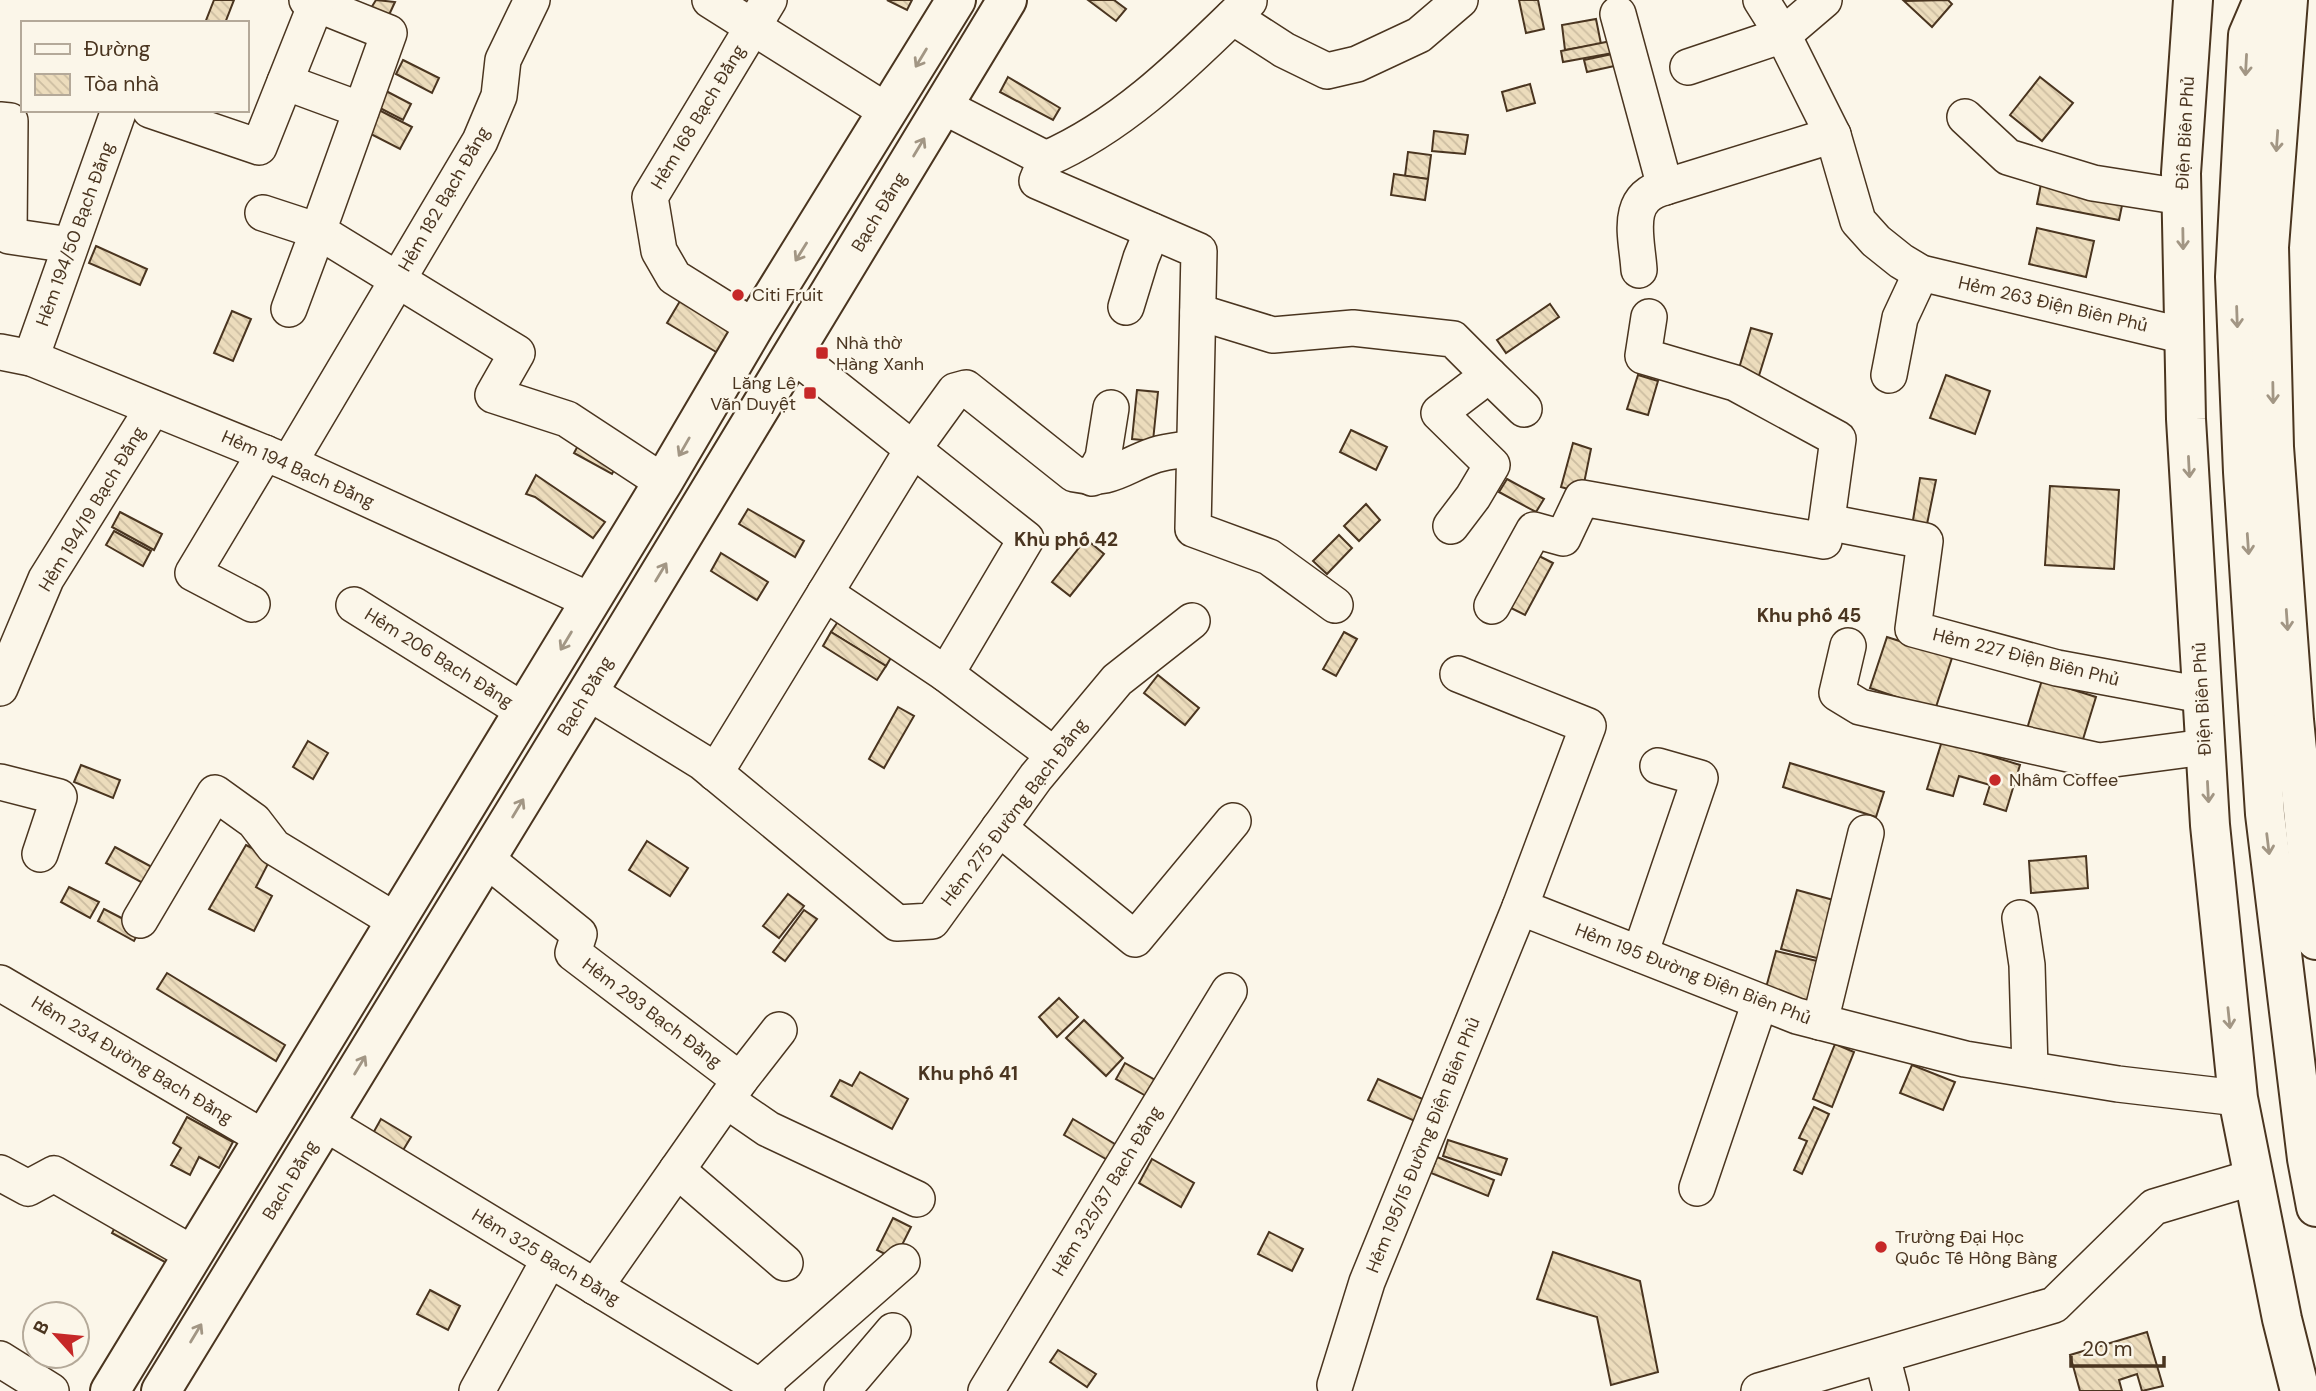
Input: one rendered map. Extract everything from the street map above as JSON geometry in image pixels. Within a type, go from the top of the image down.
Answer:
[{"type":"main road","points":[[110,1391],[591,601],[754,327],[956,0]]},
{"type":"main road","name":"Bạch Đằng","points":[[161,1391],[1007,0]]},
{"type":"main road","name":"Điện Biên Phủ","points":[[2193,0],[2181,173],[2186,419],[2210,825],[2238,1098],[2282,1319],[2300,1391]]},
{"type":"main road","points":[[2263,0],[2248,35],[2235,277],[2243,472],[2265,814],[2291,1036],[2316,1207]]},
{"type":"main road","points":[[2288,0],[2269,247],[2274,447],[2294,720],[2316,940]]},
{"type":"main road","points":[[591,601],[629,624]]},
{"type":"main road","points":[[264,1138],[301,1162]]},
{"type":"street","name":"Hẻm 182 Bạch Đằng","points":[[252,604],[193,573],[277,458],[398,281],[480,141],[499,96],[503,60],[532,0]]},
{"type":"street","points":[[710,0],[760,13],[888,112]]},
{"type":"street","points":[[1335,605],[1269,557],[1193,529],[1199,251],[1037,181],[1046,159],[1079,145],[1157,90],[1242,8],[1284,50],[1327,71],[1357,64],[1419,35],[1460,0]]},
{"type":"street","name":"Hẻm 263 Điện Biên Phủ","points":[[1761,0],[1783,35],[1833,135],[1858,221],[1900,261],[1921,273],[2185,336]]},
{"type":"street","points":[[1688,67],[1783,35],[1824,0]]},
{"type":"street","points":[[156,112],[259,147],[285,82],[311,2],[389,33],[289,309]]},
{"type":"street","name":"Hẻm 168 Bạch Đằng","points":[[754,327],[674,277],[659,251],[650,197],[760,13]]},
{"type":"street","points":[[1618,14],[1665,187]]},
{"type":"street","points":[[285,82],[361,110]]},
{"type":"street","points":[[943,106],[1046,159]]},
{"type":"street","name":"Hẻm 194/50 Bạch Đằng","points":[[15,355],[70,246],[118,112]]},
{"type":"street","points":[[1965,117],[2008,157],[2093,183],[2182,197]]},
{"type":"street","points":[[0,120],[10,121],[9,236],[70,246]]},
{"type":"street","points":[[1639,270],[1635,216],[1639,202],[1651,191],[1833,135]]},
{"type":"street","name":"Hẻm 182 Bạch Đằng","points":[[262,213],[318,231],[517,353],[493,395],[567,419],[663,482]]},
{"type":"street","points":[[1126,307],[1140,258],[1152,231]]},
{"type":"street","points":[[1889,375],[1900,318],[1921,273]]},
{"type":"street","points":[[1198,312],[1273,335],[1353,328],[1453,339],[1524,410]]},
{"type":"street","points":[[1492,606],[1534,530],[1563,538],[1582,498],[1824,541],[1838,439],[1735,383],[1643,356],[1649,317]]},
{"type":"street","points":[[793,354],[1026,539],[946,674]]},
{"type":"street","name":"Hẻm 194 Bạch Đằng","points":[[15,355],[277,458],[591,601]]},
{"type":"street","points":[[1451,526],[1492,466],[1439,413],[1489,375]]},
{"type":"street","points":[[715,773],[913,449],[955,391],[966,388],[1074,474],[1092,478],[1110,475],[1156,454],[1195,448]]},
{"type":"street","name":"Hẻm 194/19 Bạch Đằng","points":[[0,688],[46,579],[153,408]]},
{"type":"street","points":[[1092,478],[1103,458],[1111,408]]},
{"type":"street","name":"Hẻm 227 Điện Biên Phủ","points":[[1827,522],[1925,541],[1913,629],[2057,668],[2202,695]]},
{"type":"street","points":[[825,593],[946,674],[1054,755]]},
{"type":"street","name":"Hẻm 206 Bạch Đằng","points":[[354,604],[524,711]]},
{"type":"street","name":"Hẻm 275 Đường Bạch Đằng","points":[[588,692],[702,762],[897,923],[932,921],[1054,755],[1117,680],[1192,621]]},
{"type":"street","points":[[1848,646],[1837,693],[1860,707],[2099,761],[2205,747]]},
{"type":"street","points":[[1458,674],[1588,726],[1520,907]]},
{"type":"street","points":[[1640,954],[1700,778],[1658,766]]},
{"type":"street","points":[[0,782],[59,797],[40,854]]},
{"type":"street","points":[[140,920],[215,793],[254,821],[274,847],[396,922]]},
{"type":"street","points":[[999,828],[1135,939],[1233,821]]},
{"type":"street","points":[[1820,1022],[1866,833]]},
{"type":"street","name":"Hẻm 293 Bạch Đằng","points":[[486,859],[579,934],[573,953],[733,1090]]},
{"type":"street","name":"Hẻm 195 Đường Điện Biên Phủ","points":[[1520,907],[1797,1016],[1965,1059],[2118,1084],[2238,1098]]},
{"type":"street","name":"Hẻm 195/15 Đường Điện Biên Phủ","points":[[1335,1385],[1367,1282],[1520,907]]},
{"type":"street","points":[[2020,918],[2027,965],[2031,1069]]},
{"type":"street","name":"Hẻm 234 Đường Bạch Đằng","points":[[0,983],[264,1138]]},
{"type":"street","name":"Hẻm 325/37 Bạch Đằng","points":[[986,1391],[1229,991]]},
{"type":"street","points":[[1697,1188],[1760,1002]]},
{"type":"street","name":"Hẻm 293 Bạch Đằng","points":[[595,1287],[733,1090],[779,1030]]},
{"type":"street","points":[[733,1090],[768,1129],[917,1199]]},
{"type":"street","name":"Hẻm 325 Bạch Đằng","points":[[325,1123],[761,1390]]},
{"type":"street","points":[[677,1170],[785,1263]]},
{"type":"street","points":[[0,1173],[28,1188],[54,1174],[193,1254]]},
{"type":"street","points":[[1759,1391],[2054,1305],[2154,1207],[2254,1177]]},
{"type":"street","points":[[477,1391],[549,1260]]},
{"type":"street","points":[[761,1390],[902,1262]]},
{"type":"street","points":[[842,1391],[893,1331]]},
{"type":"street","points":[[1882,1356],[1891,1391]]},
{"type":"street","points":[[0,1359],[51,1391]]},
{"type":"building","points":[[214,0],[234,0],[226,21],[206,21]]},
{"type":"building","points":[[376,0],[395,2],[388,17],[371,8]]},
{"type":"building","points":[[887,0],[912,0],[907,10]]},
{"type":"building","points":[[1088,0],[1114,0],[1126,9],[1116,21]]},
{"type":"building","points":[[1519,0],[1538,0],[1544,29],[1526,33]]},
{"type":"building","points":[[1948,0],[1952,4],[1932,27],[1904,1]]},
{"type":"building","points":[[1596,19],[1601,44],[1565,50],[1562,25]]},
{"type":"building","points":[[1611,41],[1613,53],[1563,62],[1561,51]]},
{"type":"building","points":[[1617,53],[1619,65],[1587,72],[1584,60]]},
{"type":"building","points":[[403,60],[439,78],[432,93],[396,74]]},
{"type":"building","points":[[1008,77],[1060,108],[1053,120],[1000,92]]},
{"type":"building","points":[[2040,77],[2073,103],[2042,141],[2010,115]]},
{"type":"building","points":[[1530,84],[1535,103],[1507,111],[1502,92]]},
{"type":"building","points":[[386,91],[411,104],[403,120],[378,107]]},
{"type":"building","points":[[377,109],[412,127],[400,149],[365,131]]},
{"type":"building","points":[[1434,131],[1468,135],[1465,154],[1432,151]]},
{"type":"building","points":[[1408,152],[1431,155],[1428,179],[1405,176]]},
{"type":"building","points":[[1394,174],[1428,179],[1425,200],[1391,195]]},
{"type":"building","points":[[2043,174],[2125,191],[2119,220],[2037,204]]},
{"type":"building","points":[[2037,228],[2094,241],[2086,277],[2029,264]]},
{"type":"building","points":[[96,246],[147,269],[140,285],[89,263]]},
{"type":"building","points":[[680,301],[737,334],[723,356],[667,323]]},
{"type":"building","points":[[1550,304],[1559,317],[1506,353],[1497,340]]},
{"type":"building","points":[[232,311],[251,319],[233,361],[214,353]]},
{"type":"building","points":[[1751,328],[1772,334],[1757,382],[1737,375]]},
{"type":"building","points":[[1638,375],[1658,381],[1648,415],[1627,409]]},
{"type":"building","points":[[1946,375],[1990,391],[1975,434],[1930,418]]},
{"type":"building","points":[[1137,390],[1158,392],[1153,441],[1132,439]]},
{"type":"building","points":[[1351,430],[1387,447],[1376,470],[1340,452]]},
{"type":"building","points":[[583,436],[621,457],[612,474],[574,453]]},
{"type":"building","points":[[1573,443],[1591,449],[1582,493],[1561,487]]},
{"type":"building","points":[[536,475],[605,522],[593,538],[535,497],[526,494]]},
{"type":"building","points":[[1920,478],[1936,480],[1926,529],[1912,526]]},
{"type":"building","points":[[1507,479],[1544,499],[1536,512],[1499,492]]},
{"type":"building","points":[[2050,486],[2119,490],[2114,569],[2045,565]]},
{"type":"building","points":[[1366,504],[1380,520],[1359,541],[1344,526]]},
{"type":"building","points":[[748,509],[804,541],[795,557],[739,524]]},
{"type":"building","points":[[120,512],[162,534],[154,550],[112,527]]},
{"type":"building","points":[[114,531],[151,551],[143,566],[106,545]]},
{"type":"building","points":[[1339,535],[1352,548],[1327,574],[1313,561]]},
{"type":"building","points":[[1086,539],[1104,554],[1070,596],[1052,582]]},
{"type":"building","points":[[721,553],[768,582],[757,600],[711,571]]},
{"type":"building","points":[[1533,553],[1553,563],[1525,615],[1505,605]]},
{"type":"building","points":[[841,617],[895,651],[886,666],[831,632]]},
{"type":"building","points":[[831,632],[886,666],[877,680],[823,646]]},
{"type":"building","points":[[1344,632],[1357,639],[1336,676],[1323,669]]},
{"type":"building","points":[[1887,637],[1952,658],[1935,710],[1870,688]]},
{"type":"building","points":[[1158,675],[1199,708],[1185,725],[1144,693]]},
{"type":"building","points":[[2042,680],[2096,697],[2080,749],[2026,732]]},
{"type":"building","points":[[898,707],[914,716],[884,768],[869,759]]},
{"type":"building","points":[[308,741],[328,753],[313,779],[293,767]]},
{"type":"building","name":"Nhâm Coffee","points":[[1942,741],[2020,765],[2006,811],[1984,804],[1990,785],[1959,776],[1953,796],[1927,789]]},
{"type":"building","points":[[1790,763],[1884,792],[1876,817],[1783,787]]},
{"type":"building","points":[[81,765],[120,780],[113,798],[74,782]]},
{"type":"building","points":[[647,841],[688,868],[670,896],[629,870]]},
{"type":"building","points":[[246,845],[271,858],[256,887],[272,896],[254,931],[209,909]]},
{"type":"building","points":[[115,847],[161,872],[152,888],[106,863]]},
{"type":"building","points":[[2086,856],[2088,888],[2031,893],[2029,861]]},
{"type":"building","points":[[69,887],[99,902],[90,918],[61,902]]},
{"type":"building","points":[[1797,890],[1837,901],[1821,959],[1781,949]]},
{"type":"building","points":[[788,894],[804,906],[779,938],[763,926]]},
{"type":"building","points":[[104,909],[141,928],[134,941],[98,921]]},
{"type":"building","points":[[804,910],[817,919],[785,961],[773,952]]},
{"type":"building","points":[[1776,951],[1825,963],[1813,1010],[1764,995]]},
{"type":"building","points":[[167,973],[285,1045],[276,1061],[157,989]]},
{"type":"building","points":[[1059,998],[1078,1017],[1057,1037],[1039,1017]]},
{"type":"building","points":[[1084,1020],[1123,1058],[1106,1076],[1066,1038]]},
{"type":"building","points":[[1835,1044],[1854,1052],[1832,1107],[1813,1099]]},
{"type":"building","points":[[1125,1063],[1164,1085],[1155,1101],[1116,1079]]},
{"type":"building","points":[[1912,1065],[1955,1082],[1943,1110],[1900,1093]]},
{"type":"building","points":[[860,1072],[908,1099],[892,1129],[831,1096],[840,1080],[852,1086]]},
{"type":"building","points":[[1378,1079],[1427,1101],[1417,1122],[1368,1100]]},
{"type":"building","points":[[1814,1107],[1829,1114],[1802,1174],[1794,1170],[1807,1141],[1799,1138]]},
{"type":"building","points":[[187,1117],[233,1142],[219,1168],[199,1157],[190,1175],[171,1165],[181,1148],[173,1143]]},
{"type":"building","points":[[381,1119],[411,1137],[402,1152],[372,1135]]},
{"type":"building","points":[[1073,1119],[1120,1147],[1111,1162],[1064,1135]]},
{"type":"building","points":[[1448,1140],[1507,1159],[1501,1175],[1443,1156]]},
{"type":"building","points":[[1437,1157],[1494,1180],[1488,1196],[1431,1173]]},
{"type":"building","points":[[1152,1159],[1194,1183],[1181,1207],[1139,1183]]},
{"type":"building","points":[[121,1216],[181,1249],[172,1266],[112,1233]]},
{"type":"building","points":[[893,1218],[911,1227],[895,1259],[877,1250]]},
{"type":"building","points":[[1269,1232],[1303,1249],[1292,1271],[1258,1254]]},
{"type":"building","points":[[1553,1252],[1640,1281],[1658,1372],[1611,1385],[1597,1317],[1537,1299]]},
{"type":"building","points":[[430,1290],[460,1306],[448,1330],[417,1314]]},
{"type":"building","points":[[2147,1332],[2163,1386],[2142,1391],[2137,1374],[2119,1380],[2122,1391],[2080,1391],[2070,1355]]},
{"type":"building","points":[[1058,1350],[1096,1374],[1087,1387],[1050,1362]]},
{"type":"place","name":"Citi Fruit","points":[[738,295]]},
{"type":"place","name":"Nhà thờ Hàng Xanh","points":[[822,353]]},
{"type":"place","name":"Lăng Lê Văn Duyệt","points":[[810,393]]},
{"type":"place","name":"Nhâm Coffee","points":[[1995,780]]},
{"type":"place","name":"Trường Đại Học Quốc Tế Hồng Bàng","points":[[1881,1247]]},
{"type":"district","name":"Khu phố 42","points":[[1066,539]]},
{"type":"district","name":"Khu phố 45","points":[[1809,615]]},
{"type":"district","name":"Khu phố 41","points":[[968,1073]]}]
